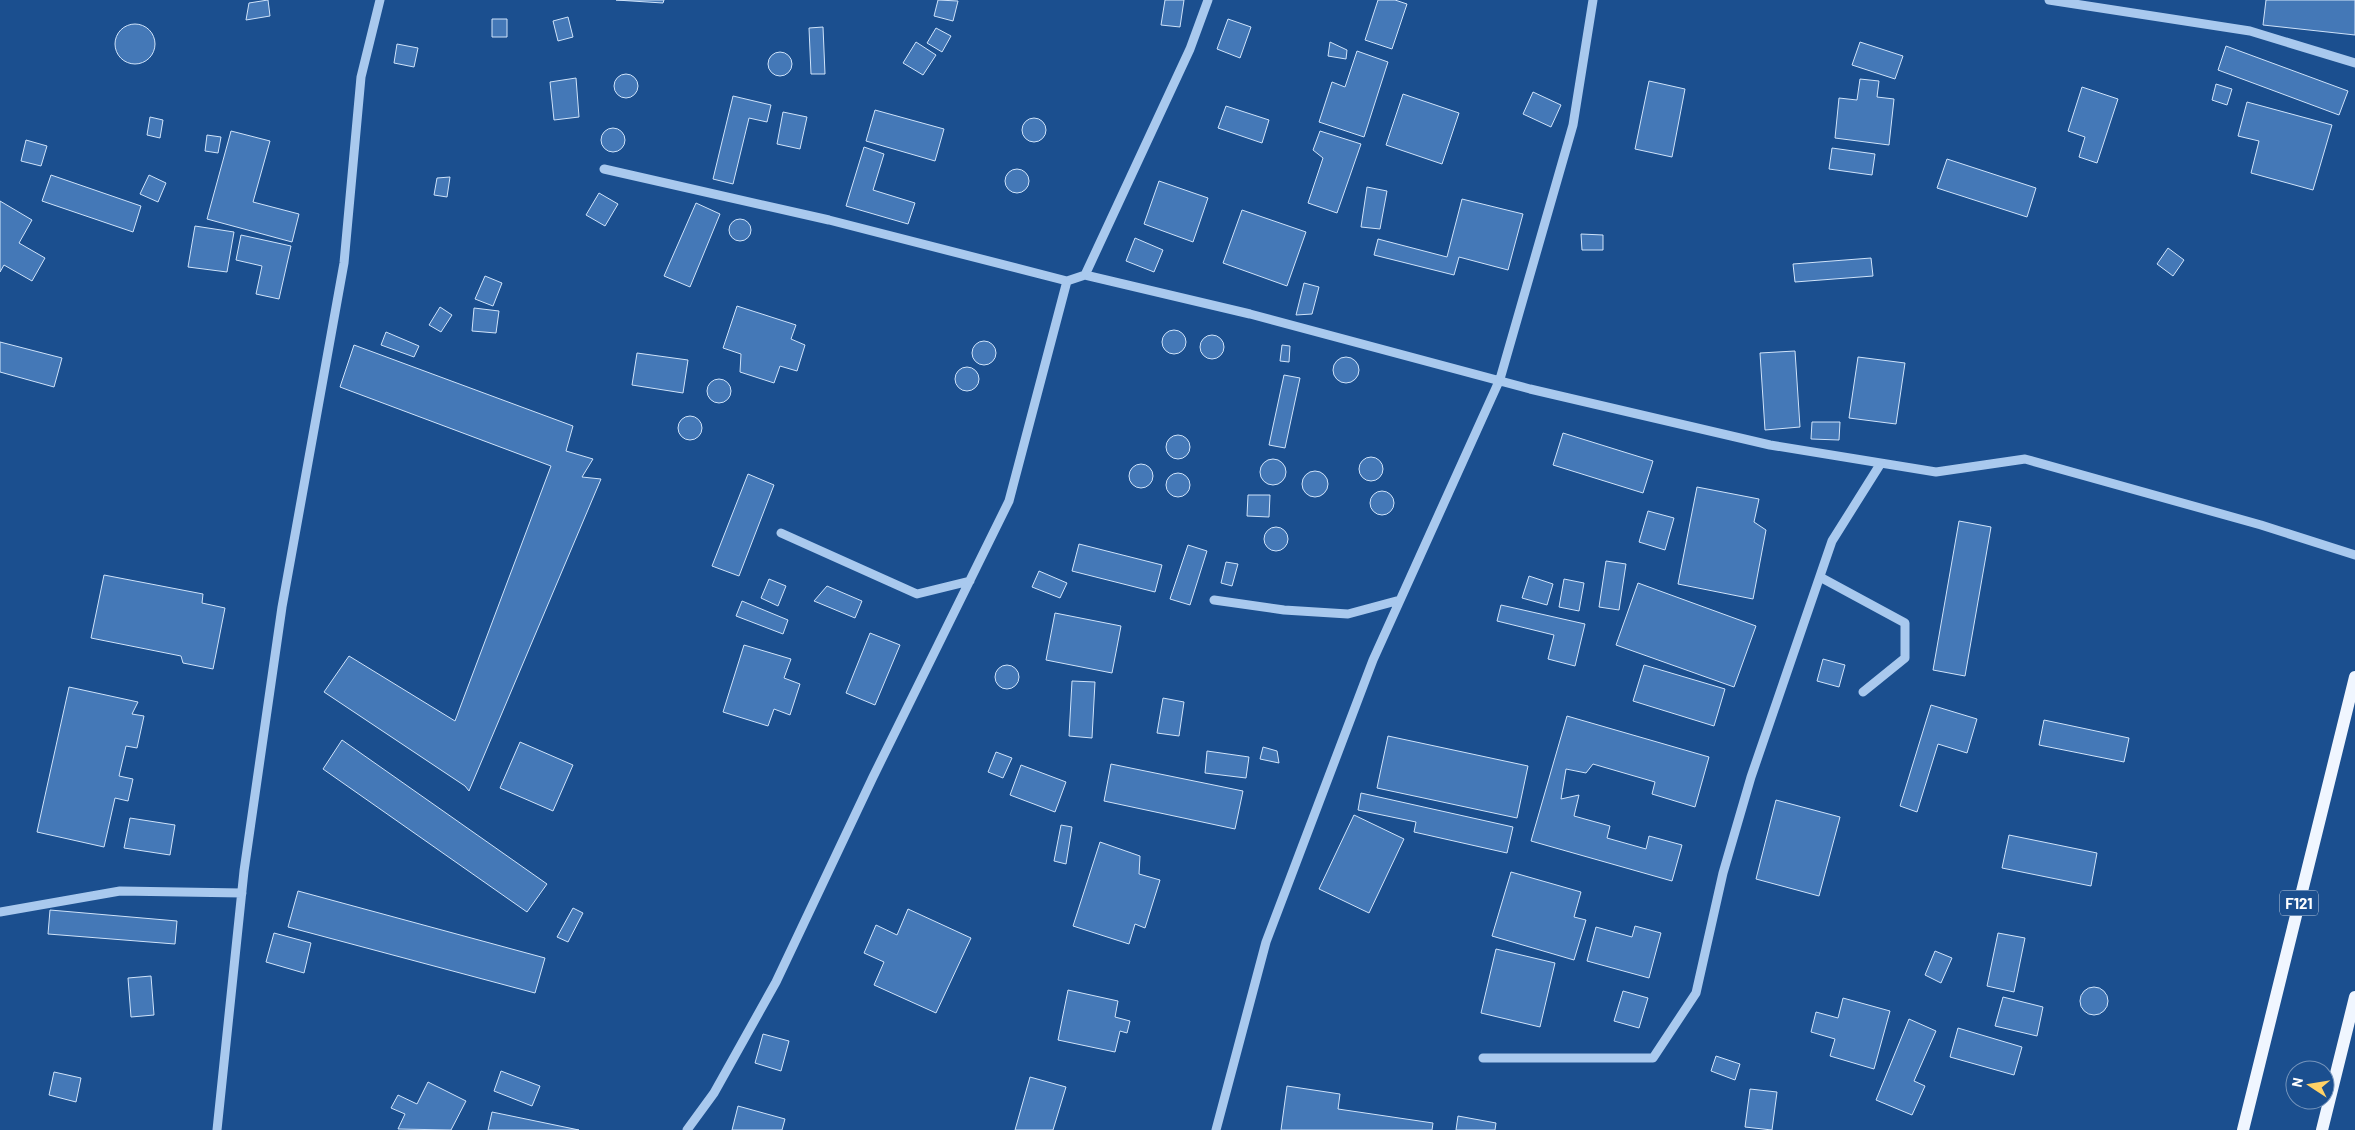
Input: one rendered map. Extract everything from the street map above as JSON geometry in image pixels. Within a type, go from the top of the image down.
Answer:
[{"type":"main road","name":"F121","points":[[2243,1130],[2355,677]]},
{"type":"main road","points":[[2322,1130],[2355,997]]},
{"type":"street","points":[[217,1130],[242,893],[282,607],[344,264],[361,77],[380,0]]},
{"type":"street","points":[[1085,275],[1190,49],[1208,0]]},
{"type":"street","points":[[1216,1130],[1266,942],[1373,660],[1500,379],[1572,125],[1593,0]]},
{"type":"street","points":[[2049,0],[2250,31],[2355,63]]},
{"type":"street","points":[[604,169],[829,220],[1067,281],[1085,275],[1250,314],[1500,379],[1530,389],[1770,445],[1936,472],[2024,459],[2261,525],[2355,555]]},
{"type":"street","points":[[687,1130],[714,1093],[776,982],[873,777],[1009,502],[1067,281]]},
{"type":"street","points":[[1483,1058],[1652,1058],[1696,993],[1723,873],[1749,785],[1832,541],[1881,463]]},
{"type":"street","points":[[781,533],[917,594],[970,581]]},
{"type":"street","points":[[1820,577],[1905,623],[1905,658],[1863,692]]},
{"type":"street","points":[[1214,600],[1284,610],[1348,614],[1400,600]]},
{"type":"street","points":[[0,912],[120,891],[242,893]]},
{"type":"building","points":[[268,0],[270,16],[246,20],[249,3]]},
{"type":"building","points":[[616,0],[664,0],[663,3]]},
{"type":"building","points":[[938,0],[958,1],[953,21],[934,16]]},
{"type":"building","points":[[1165,0],[1184,0],[1180,27],[1161,25]]},
{"type":"building","points":[[1378,0],[1395,0],[1407,4],[1392,49],[1365,40]]},
{"type":"building","points":[[2266,0],[2355,0],[2355,35],[2263,25]]},
{"type":"building","points":[[568,17],[573,37],[558,41],[553,21]]},
{"type":"building","points":[[492,19],[507,19],[507,37],[492,37]]},
{"type":"building","points":[[1228,19],[1251,27],[1240,58],[1217,49]]},
{"type":"building","points":[[139,24],[146,27],[152,33],[155,44],[154,52],[146,61],[139,64],[131,64],[124,61],[116,52],[115,40],[118,33],[127,25]]},
{"type":"building","points":[[823,27],[825,74],[811,74],[809,28]]},
{"type":"building","points":[[936,28],[951,36],[942,52],[927,43]]},
{"type":"building","points":[[916,42],[936,55],[923,75],[903,63]]},
{"type":"building","points":[[1330,42],[1347,50],[1346,59],[1328,56]]},
{"type":"building","points":[[1860,42],[1903,56],[1895,79],[1852,65]]},
{"type":"building","points":[[397,44],[418,48],[414,67],[394,63]]},
{"type":"building","points":[[2226,46],[2348,91],[2339,115],[2218,70]]},
{"type":"building","points":[[1357,51],[1388,62],[1364,137],[1319,122],[1332,82],[1345,87]]},
{"type":"building","points":[[780,52],[785,53],[791,59],[791,69],[785,75],[780,76],[775,75],[769,69],[768,64],[769,59],[775,53]]},
{"type":"building","points":[[626,74],[631,75],[637,81],[637,91],[631,97],[626,98],[621,97],[615,91],[614,86],[615,81],[621,75]]},
{"type":"building","points":[[576,78],[579,117],[554,120],[550,82]]},
{"type":"building","points":[[1860,79],[1879,81],[1877,97],[1894,99],[1889,145],[1835,138],[1839,98],[1857,100]]},
{"type":"building","points":[[1649,81],[1685,89],[1672,157],[1635,149]]},
{"type":"building","points":[[2216,84],[2232,89],[2227,105],[2212,100]]},
{"type":"building","points":[[2082,87],[2118,99],[2097,163],[2079,157],[2085,137],[2068,131]]},
{"type":"building","points":[[1533,92],[1561,105],[1551,127],[1523,114]]},
{"type":"building","points":[[1403,94],[1459,113],[1442,164],[1386,145]]},
{"type":"building","points":[[733,96],[771,105],[767,122],[749,118],[733,184],[713,179]]},
{"type":"building","points":[[2247,102],[2332,125],[2313,190],[2251,173],[2259,141],[2238,136]]},
{"type":"building","points":[[1226,106],[1269,120],[1262,143],[1218,128]]},
{"type":"building","points":[[875,110],[944,129],[935,161],[866,141]]},
{"type":"building","points":[[783,112],[807,117],[800,149],[777,144]]},
{"type":"building","points":[[150,117],[163,120],[160,138],[147,135]]},
{"type":"building","points":[[1034,118],[1039,119],[1045,125],[1045,135],[1039,141],[1034,142],[1029,141],[1023,135],[1022,130],[1023,125],[1029,119]]},
{"type":"building","points":[[613,128],[621,132],[625,140],[621,148],[613,152],[605,148],[601,140],[605,132]]},
{"type":"building","points":[[231,131],[270,141],[253,202],[299,214],[292,242],[207,219]]},
{"type":"building","points":[[1320,131],[1361,144],[1337,213],[1308,203],[1323,158],[1313,150]]},
{"type":"building","points":[[207,135],[221,137],[218,153],[205,151]]},
{"type":"building","points":[[26,140],[47,146],[41,166],[21,161]]},
{"type":"building","points":[[864,147],[884,154],[873,190],[915,203],[908,224],[846,206]]},
{"type":"building","points":[[1832,148],[1875,154],[1872,175],[1829,169]]},
{"type":"building","points":[[1947,159],[2036,188],[2027,217],[1937,188]]},
{"type":"building","points":[[1017,169],[1022,170],[1028,176],[1028,186],[1022,192],[1017,193],[1012,192],[1006,186],[1005,181],[1006,176],[1012,170]]},
{"type":"building","points":[[51,175],[141,206],[133,232],[42,201]]},
{"type":"building","points":[[149,175],[166,183],[158,202],[140,194]]},
{"type":"building","points":[[450,177],[447,197],[434,195],[437,178]]},
{"type":"building","points":[[1159,181],[1208,198],[1193,242],[1144,224]]},
{"type":"building","points":[[1367,187],[1387,191],[1380,229],[1361,227]]},
{"type":"building","points":[[599,193],[618,204],[605,226],[586,215]]},
{"type":"building","points":[[1462,199],[1523,214],[1508,270],[1459,257],[1454,275],[1374,255],[1378,239],[1447,257]]},
{"type":"building","points":[[0,201],[32,220],[19,243],[45,258],[32,281],[4,265],[0,272]]},
{"type":"building","points":[[696,203],[720,214],[690,287],[664,276]]},
{"type":"building","points":[[1242,210],[1306,232],[1287,286],[1223,263]]},
{"type":"building","points":[[740,219],[748,222],[751,230],[748,238],[740,241],[732,238],[729,230],[732,222]]},
{"type":"building","points":[[195,226],[234,232],[227,272],[188,267]]},
{"type":"building","points":[[1581,234],[1603,235],[1603,250],[1582,250]]},
{"type":"building","points":[[241,235],[291,246],[279,299],[256,294],[262,266],[236,260]]},
{"type":"building","points":[[1135,238],[1163,250],[1154,272],[1126,261]]},
{"type":"building","points":[[2168,248],[2184,260],[2173,276],[2157,264]]},
{"type":"building","points":[[1871,258],[1873,276],[1795,282],[1793,264]]},
{"type":"building","points":[[485,276],[502,283],[493,306],[475,299]]},
{"type":"building","points":[[1304,283],[1319,287],[1312,314],[1296,315]]},
{"type":"building","points":[[737,306],[796,325],[791,339],[805,345],[797,371],[780,366],[774,383],[740,372],[741,354],[723,348]]},
{"type":"building","points":[[440,307],[452,315],[441,332],[429,325]]},
{"type":"building","points":[[474,308],[499,311],[496,333],[472,331]]},
{"type":"building","points":[[1174,330],[1179,331],[1185,337],[1185,347],[1179,353],[1174,354],[1169,353],[1163,347],[1162,342],[1163,337],[1169,331]]},
{"type":"building","points":[[386,332],[419,346],[414,357],[381,345]]},
{"type":"building","points":[[1212,335],[1220,339],[1224,347],[1220,355],[1212,359],[1204,355],[1200,347],[1204,339]]},
{"type":"building","points":[[984,341],[992,345],[996,353],[992,361],[984,365],[976,361],[972,353],[976,345]]},
{"type":"building","points":[[0,342],[62,358],[54,387],[0,372]]},
{"type":"building","points":[[354,345],[573,426],[566,451],[593,459],[582,477],[601,479],[469,791],[465,786],[324,692],[349,656],[455,721],[551,466],[340,387]]},
{"type":"building","points":[[1282,345],[1290,346],[1289,362],[1280,361]]},
{"type":"building","points":[[1795,351],[1800,427],[1765,430],[1760,353]]},
{"type":"building","points":[[637,353],[688,360],[683,393],[632,385]]},
{"type":"building","points":[[1346,357],[1355,361],[1359,370],[1355,379],[1346,383],[1337,379],[1333,370],[1337,361]]},
{"type":"building","points":[[1858,357],[1905,363],[1896,424],[1849,418]]},
{"type":"building","points":[[967,367],[975,371],[979,379],[975,387],[967,391],[959,387],[955,379],[959,371]]},
{"type":"building","points":[[1284,375],[1300,378],[1285,448],[1269,445]]},
{"type":"building","points":[[719,379],[724,380],[730,386],[730,396],[724,402],[719,403],[714,402],[708,396],[707,391],[708,386],[714,380]]},
{"type":"building","points":[[690,416],[698,420],[702,428],[698,436],[690,440],[682,436],[678,428],[682,420]]},
{"type":"building","points":[[1812,422],[1840,422],[1839,440],[1811,439]]},
{"type":"building","points":[[1563,433],[1653,461],[1643,493],[1553,465]]},
{"type":"building","points":[[1178,435],[1183,436],[1189,442],[1189,452],[1183,458],[1178,459],[1173,458],[1167,452],[1166,447],[1167,442],[1173,436]]},
{"type":"building","points":[[1371,457],[1376,458],[1382,464],[1382,474],[1376,480],[1371,481],[1366,480],[1360,474],[1359,469],[1360,464],[1366,458]]},
{"type":"building","points":[[1273,459],[1282,463],[1286,472],[1282,481],[1273,485],[1264,481],[1260,472],[1264,463]]},
{"type":"building","points":[[1141,464],[1149,468],[1153,476],[1149,484],[1141,488],[1133,484],[1129,476],[1133,468]]},
{"type":"building","points":[[1315,471],[1324,475],[1328,484],[1324,493],[1315,497],[1306,493],[1302,484],[1306,475]]},
{"type":"building","points":[[1178,473],[1186,477],[1190,485],[1186,493],[1178,497],[1170,493],[1166,485],[1170,477]]},
{"type":"building","points":[[748,474],[774,485],[739,576],[712,566]]},
{"type":"building","points":[[1697,487],[1759,499],[1754,522],[1766,530],[1753,599],[1678,584]]},
{"type":"building","points":[[1382,491],[1390,495],[1394,503],[1390,511],[1382,515],[1374,511],[1370,503],[1374,495]]},
{"type":"building","points":[[1248,495],[1270,495],[1269,517],[1247,516]]},
{"type":"building","points":[[1648,511],[1674,518],[1665,550],[1639,542]]},
{"type":"building","points":[[1959,521],[1991,527],[1965,676],[1933,670]]},
{"type":"building","points":[[1276,527],[1284,531],[1288,539],[1284,547],[1276,551],[1268,547],[1264,539],[1268,531]]},
{"type":"building","points":[[1079,544],[1162,565],[1155,592],[1072,571]]},
{"type":"building","points":[[1188,545],[1207,551],[1190,605],[1170,599]]},
{"type":"building","points":[[1606,561],[1626,564],[1619,610],[1599,607]]},
{"type":"building","points":[[1226,562],[1238,564],[1232,586],[1221,583]]},
{"type":"building","points":[[1039,571],[1067,583],[1060,598],[1032,587]]},
{"type":"building","points":[[104,575],[203,594],[202,603],[225,608],[213,669],[183,663],[181,656],[91,638]]},
{"type":"building","points":[[1529,576],[1553,584],[1547,605],[1522,598]]},
{"type":"building","points":[[769,579],[786,586],[778,606],[761,598]]},
{"type":"building","points":[[1564,579],[1584,583],[1579,611],[1559,607]]},
{"type":"building","points":[[1638,583],[1756,626],[1734,687],[1616,645]]},
{"type":"building","points":[[827,586],[862,601],[855,618],[814,601]]},
{"type":"building","points":[[742,601],[788,620],[783,634],[736,616]]},
{"type":"building","points":[[1501,605],[1585,624],[1575,666],[1548,659],[1554,635],[1497,621]]},
{"type":"building","points":[[1055,613],[1121,626],[1112,673],[1046,660]]},
{"type":"building","points":[[870,633],[900,645],[875,705],[846,693]]},
{"type":"building","points":[[744,645],[791,659],[784,678],[800,684],[790,715],[774,709],[768,726],[723,712]]},
{"type":"building","points":[[1823,659],[1845,665],[1839,687],[1817,681]]},
{"type":"building","points":[[1007,665],[1015,669],[1019,677],[1015,685],[1007,689],[999,685],[995,677],[999,669]]},
{"type":"building","points":[[1644,665],[1725,689],[1714,726],[1633,701]]},
{"type":"building","points":[[1072,681],[1095,682],[1092,738],[1069,736]]},
{"type":"building","points":[[69,687],[138,702],[132,714],[144,716],[137,748],[126,746],[119,776],[133,779],[128,801],[115,798],[104,847],[37,832]]},
{"type":"building","points":[[1163,698],[1184,702],[1179,736],[1157,733]]},
{"type":"building","points":[[1931,705],[1977,719],[1967,753],[1938,744],[1917,812],[1900,806]]},
{"type":"building","points":[[1567,716],[1709,757],[1695,807],[1652,794],[1655,782],[1593,764],[1586,773],[1566,769],[1561,799],[1579,795],[1574,816],[1610,826],[1607,838],[1646,849],[1649,836],[1682,845],[1672,881],[1531,841]]},
{"type":"building","points":[[2044,720],[2129,738],[2124,762],[2039,745]]},
{"type":"building","points":[[1388,736],[1528,766],[1517,818],[1377,788]]},
{"type":"building","points":[[342,740],[547,884],[527,912],[323,769]]},
{"type":"building","points":[[520,742],[573,765],[553,811],[500,788]]},
{"type":"building","points":[[1263,747],[1277,751],[1279,763],[1260,759]]},
{"type":"building","points":[[1207,751],[1249,757],[1246,778],[1205,773]]},
{"type":"building","points":[[996,752],[1012,758],[1003,778],[988,772]]},
{"type":"building","points":[[1111,764],[1243,791],[1235,829],[1104,801]]},
{"type":"building","points":[[1021,765],[1066,782],[1055,812],[1010,795]]},
{"type":"building","points":[[1361,793],[1513,827],[1507,853],[1414,832],[1416,822],[1358,810]]},
{"type":"building","points":[[1776,800],[1840,817],[1819,896],[1756,879]]},
{"type":"building","points":[[1354,815],[1404,839],[1369,913],[1319,889]]},
{"type":"building","points":[[130,818],[175,825],[170,855],[124,848]]},
{"type":"building","points":[[1061,825],[1072,827],[1066,864],[1054,861]]},
{"type":"building","points":[[2009,835],[2097,853],[2091,886],[2002,868]]},
{"type":"building","points":[[1100,842],[1140,856],[1139,874],[1160,880],[1145,928],[1135,924],[1129,944],[1073,926]]},
{"type":"building","points":[[1511,872],[1581,892],[1574,917],[1586,920],[1574,960],[1492,936]]},
{"type":"building","points":[[298,891],[545,958],[535,993],[288,927]]},
{"type":"building","points":[[573,908],[583,913],[568,942],[557,937]]},
{"type":"building","points":[[908,909],[971,938],[936,1013],[874,985],[884,962],[864,953],[876,925],[897,935]]},
{"type":"building","points":[[50,910],[177,921],[175,944],[48,934]]},
{"type":"building","points":[[1635,926],[1661,933],[1649,978],[1587,961],[1596,927],[1632,937]]},
{"type":"building","points":[[274,933],[311,943],[304,973],[266,962]]},
{"type":"building","points":[[1998,933],[2025,938],[2014,992],[1987,986]]},
{"type":"building","points":[[1496,949],[1555,963],[1540,1027],[1481,1013]]},
{"type":"building","points":[[1935,951],[1952,958],[1941,983],[1925,975]]},
{"type":"building","points":[[151,976],[154,1015],[131,1017],[128,978]]},
{"type":"building","points":[[2094,987],[2104,991],[2108,1001],[2104,1011],[2094,1015],[2084,1011],[2080,1001],[2084,991]]},
{"type":"building","points":[[1068,990],[1118,1001],[1115,1017],[1130,1021],[1127,1033],[1120,1031],[1115,1052],[1058,1040]]},
{"type":"building","points":[[1623,991],[1648,998],[1639,1028],[1614,1021]]},
{"type":"building","points":[[2003,997],[2043,1007],[2037,1036],[1995,1026]]},
{"type":"building","points":[[1843,998],[1890,1011],[1874,1069],[1830,1056],[1835,1039],[1811,1032],[1816,1012],[1838,1018]]},
{"type":"building","points":[[1909,1019],[1936,1031],[1914,1081],[1925,1086],[1912,1115],[1876,1100]]},
{"type":"building","points":[[1958,1028],[2022,1047],[2014,1075],[1950,1057]]},
{"type":"building","points":[[763,1034],[789,1041],[781,1071],[755,1063]]},
{"type":"building","points":[[1716,1056],[1740,1064],[1735,1080],[1711,1071]]},
{"type":"building","points":[[501,1071],[540,1086],[532,1106],[494,1091]]},
{"type":"building","points":[[54,1072],[81,1078],[76,1102],[49,1095]]},
{"type":"building","points":[[1030,1077],[1066,1087],[1053,1130],[1015,1130]]},
{"type":"building","points":[[428,1082],[466,1101],[451,1130],[398,1129],[405,1114],[391,1108],[398,1095],[417,1104]]},
{"type":"building","points":[[1287,1086],[1340,1094],[1338,1109],[1433,1123],[1432,1130],[1281,1130]]},
{"type":"building","points":[[1750,1089],[1777,1092],[1772,1130],[1745,1127]]},
{"type":"building","points":[[738,1106],[785,1119],[782,1130],[732,1130]]},
{"type":"building","points":[[492,1112],[579,1130],[488,1130]]},
{"type":"building","points":[[1458,1116],[1496,1123],[1495,1130],[1456,1130]]}]
